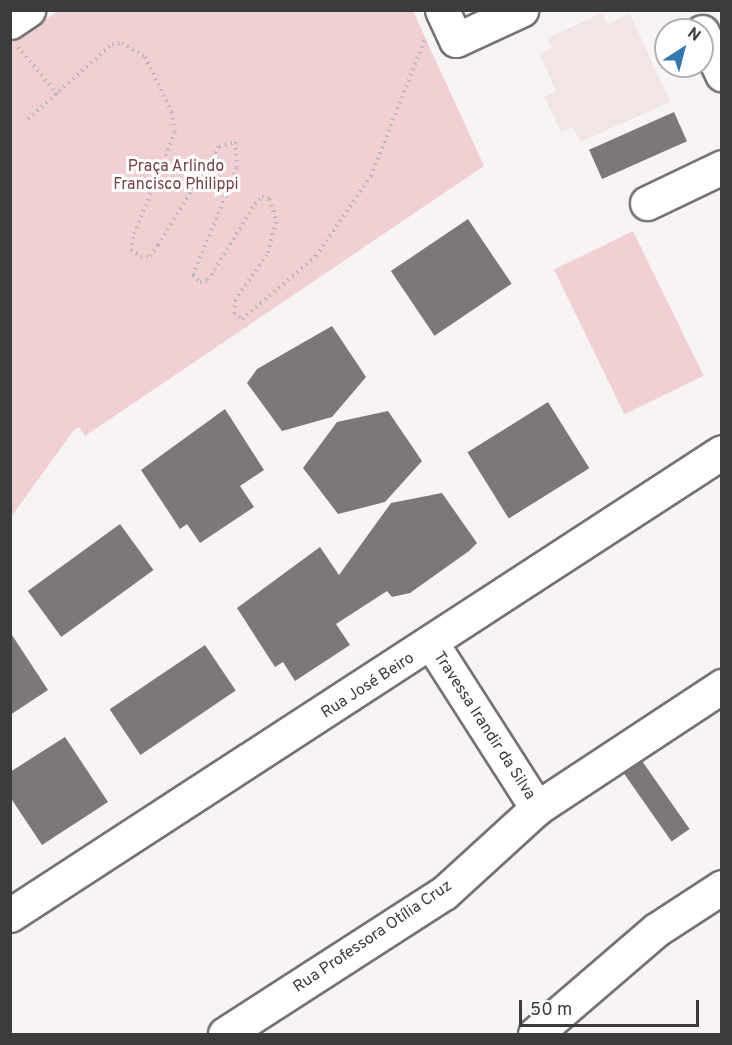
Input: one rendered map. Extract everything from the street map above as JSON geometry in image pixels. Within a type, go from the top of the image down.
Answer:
[{"type":"street","points":[[12,32],[28,10]]},
{"type":"street","points":[[442,28],[521,10]]},
{"type":"street","points":[[714,58],[722,74]]},
{"type":"street","points":[[647,203],[722,167]]},
{"type":"street","name":"Rua José Beiro","points":[[10,915],[432,644],[722,452]]},
{"type":"street","name":"Travessa Irandir da Silva","points":[[432,644],[537,808]]},
{"type":"street","name":"Rua Professora Otília Cruz","points":[[225,1035],[444,893],[537,808],[722,686]]},
{"type":"street","points":[[535,1035],[656,930],[722,887]]},
{"type":"path","points":[[27,119],[58,95],[112,44],[122,43],[145,57],[172,112],[175,132],[133,237],[131,250],[141,256],[150,256],[219,146],[236,142],[237,168],[193,275],[200,282],[208,280],[255,204],[262,197],[270,199],[276,222],[267,255],[235,300],[234,313],[242,319],[316,256],[371,176],[442,28]]},
{"type":"path","points":[[12,32],[58,95]]},
{"type":"shaded area","points":[[602,13],[607,24],[630,14],[654,67],[654,78],[659,78],[670,102],[580,142],[573,127],[561,132],[544,97],[556,91],[540,54],[552,48],[548,38]]},
{"type":"green space","name":"Praça Arlindo Francisco Philippi","points":[[58,11],[413,11],[484,166],[85,436],[79,427],[74,430],[11,517],[11,43]]},
{"type":"green space","points":[[633,231],[704,376],[624,414],[554,270]]},
{"type":"building","points":[[674,112],[687,141],[602,179],[589,150]]},
{"type":"building","points":[[468,219],[512,284],[435,336],[391,271]]},
{"type":"building","points":[[332,326],[366,377],[332,417],[282,431],[247,383],[257,369]]},
{"type":"building","points":[[548,402],[589,468],[509,518],[467,452]]},
{"type":"building","points":[[225,409],[264,470],[240,486],[254,507],[200,543],[187,524],[180,529],[141,470]]},
{"type":"building","points":[[388,411],[422,461],[385,502],[338,514],[303,468],[337,422]]},
{"type":"building","points":[[442,493],[477,543],[410,593],[392,597],[387,591],[336,624],[350,645],[295,681],[283,662],[275,667],[237,608],[320,547],[339,575],[391,503]]},
{"type":"building","points":[[120,524],[154,570],[61,637],[28,591]]},
{"type":"building","points":[[10,632],[48,690],[10,715]]},
{"type":"building","points":[[205,645],[236,691],[140,755],[110,709]]},
{"type":"building","points":[[65,737],[108,802],[42,845],[10,797],[10,772]]},
{"type":"building","points":[[642,761],[690,829],[672,842],[624,774]]}]
